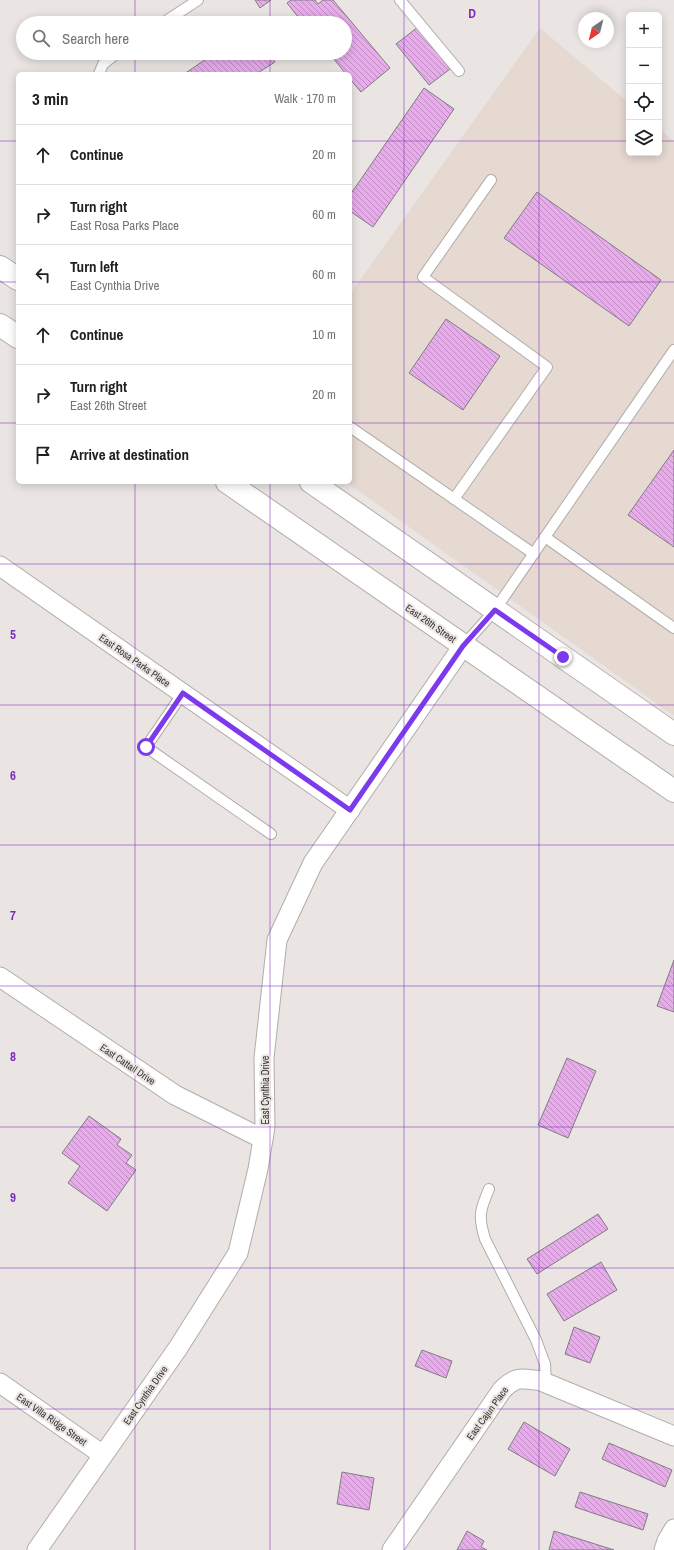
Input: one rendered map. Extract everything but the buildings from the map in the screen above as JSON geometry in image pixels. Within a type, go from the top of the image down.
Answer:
[{"type":"main road","points":[[0,267],[16,278]]},
{"type":"main road","points":[[0,325],[16,336]]},
{"type":"main road","name":"East 26th Street","points":[[230,484],[674,790]]},
{"type":"main road","points":[[314,484],[674,734]]},
{"type":"street","name":"East Rosa Parks Place","points":[[0,566],[350,810]]},
{"type":"street","name":"East Cynthia Drive","points":[[37,1550],[178,1348],[238,1254],[265,1127],[264,1058],[277,940],[313,863],[463,646]]},
{"type":"street","name":"East Cattail Drive","points":[[0,976],[175,1095],[263,1139]]},
{"type":"street","name":"East Cajun Place","points":[[392,1550],[502,1390],[510,1381],[525,1379],[546,1382],[674,1436]]},
{"type":"street","name":"East Villa Ridge Street","points":[[0,1383],[103,1455]]},
{"type":"street","points":[[664,1550],[674,1529]]},
{"type":"lane","points":[[174,16],[198,0]]},
{"type":"lane","points":[[400,0],[459,71]]},
{"type":"lane","points":[[100,72],[103,64],[108,60]]},
{"type":"lane","points":[[454,499],[547,366],[422,277],[491,180]]},
{"type":"lane","points":[[463,646],[495,610],[674,350]]},
{"type":"lane","points":[[352,429],[534,554]]},
{"type":"lane","points":[[545,537],[674,628]]},
{"type":"lane","points":[[183,693],[146,747],[271,834]]},
{"type":"lane","points":[[489,1188],[481,1207],[480,1222],[485,1239],[536,1340],[545,1364],[546,1382]]},
{"type":"shaded area","points":[[540,28],[626,100],[626,156],[662,156],[662,131],[674,141],[674,716],[349,484],[352,484],[352,291]]},
{"type":"route","points":[[146,747],[183,693],[350,810],[463,646],[495,610],[563,657]]}]
